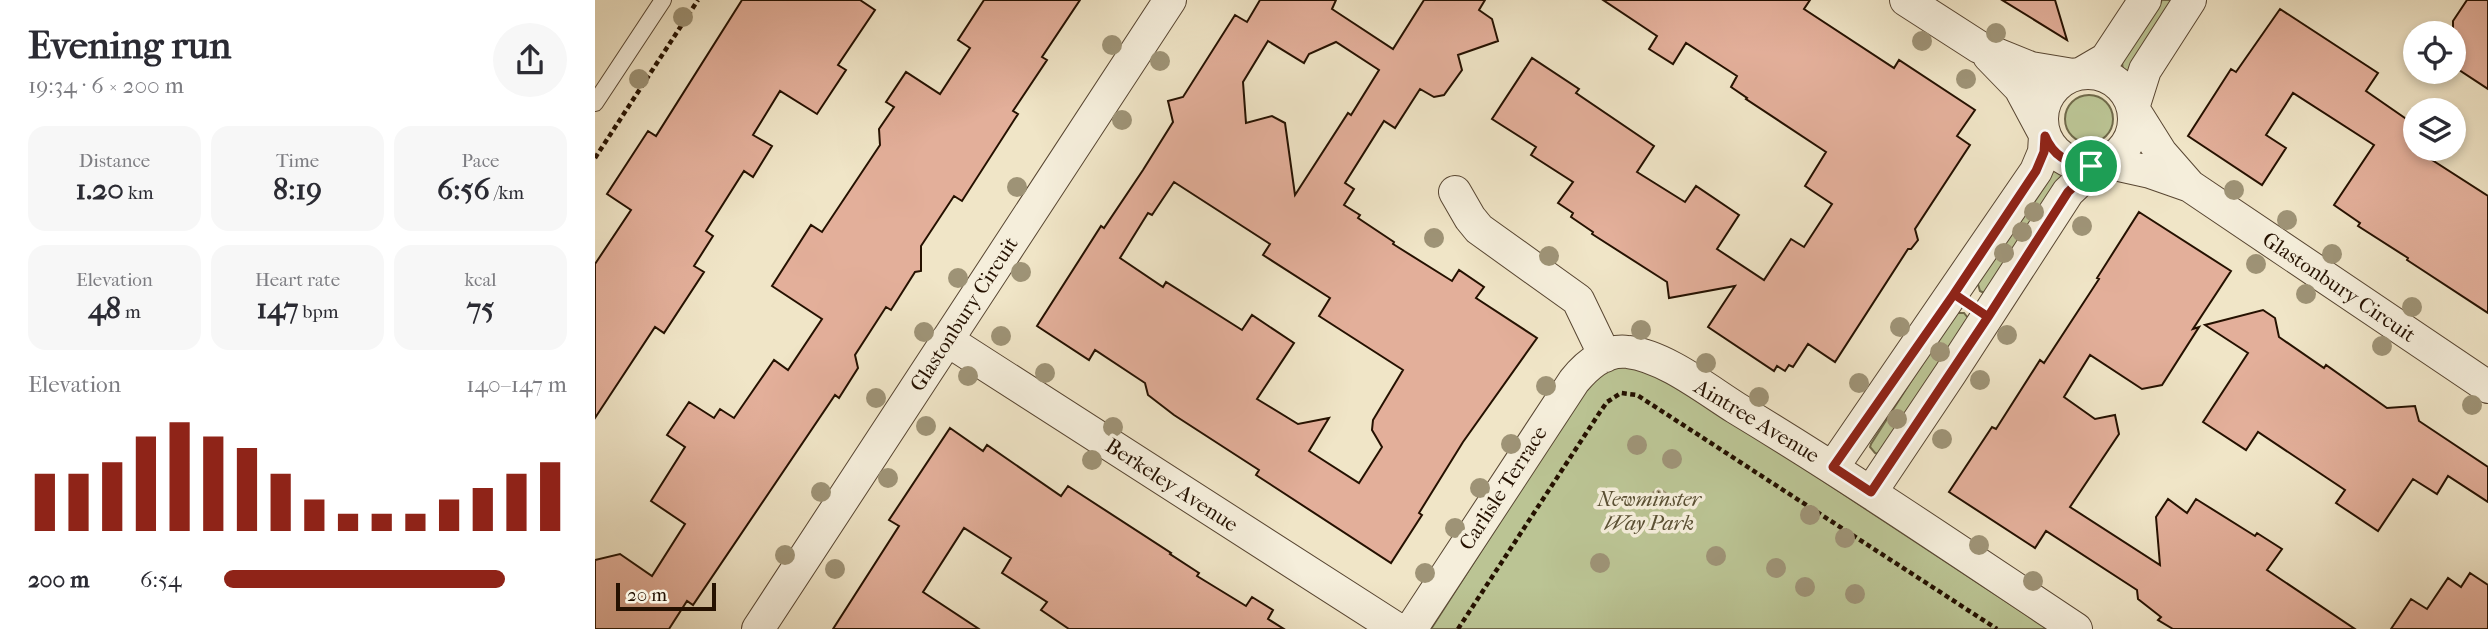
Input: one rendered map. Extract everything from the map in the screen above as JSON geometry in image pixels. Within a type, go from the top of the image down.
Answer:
[{"type":"street","name":"Glastonbury Circuit","points":[[758,629],[1170,0]]},
{"type":"street","points":[[1906,0],[1979,47],[2031,68],[2078,74],[2096,73],[2113,79],[2123,88],[2133,109]]},
{"type":"street","points":[[1833,467],[2036,171],[2044,152],[2043,109],[2049,94],[2059,83],[2106,59],[2145,0]]},
{"type":"street","points":[[1871,492],[2068,192],[2098,164],[2118,155],[2130,139],[2134,125],[2133,109],[2145,69],[2190,0]]},
{"type":"street","points":[[1979,47],[2019,88],[2054,151],[2065,160],[2077,164],[2098,164]]},
{"type":"street","name":"Glastonbury Circuit","points":[[2133,109],[2161,153],[2190,187]]},
{"type":"street","name":"Glastonbury Circuit","points":[[2098,164],[2132,167],[2190,187],[2488,387]]},
{"type":"street","points":[[1455,192],[1479,229],[1577,300],[1605,356]]},
{"type":"street","points":[[1954,294],[1988,317]]},
{"type":"street","name":"Berkeley Avenue","points":[[947,340],[1397,629]]},
{"type":"street","name":"Aintree Avenue","points":[[1605,356],[1625,351],[1666,365],[1833,467],[2076,629]]},
{"type":"street","name":"Carlisle Terrace","points":[[1411,629],[1574,381],[1592,363],[1605,356]]},
{"type":"lane","points":[[595,103],[663,0]]},
{"type":"path","points":[[595,158],[698,0]]},
{"type":"path","points":[[1458,629],[1599,412],[1607,402],[1621,393],[1637,395],[1997,629]]},
{"type":"green space","points":[[2162,0],[2183,0],[2133,73],[2126,75],[2122,62]]},
{"type":"green space","points":[[2089,95],[2098,96],[2106,102],[2112,110],[2112,128],[2106,136],[2098,142],[2089,143],[2080,142],[2072,136],[2066,128],[2065,119],[2066,110],[2072,102],[2080,96]]},
{"type":"green space","points":[[2054,170],[2063,176],[1984,293],[1980,291],[1977,281],[2047,173]]},
{"type":"green space","points":[[1964,313],[1968,318],[1880,455],[1875,453],[1870,447],[1871,444],[1952,317]]},
{"type":"green space","name":"Newminster Way Park","points":[[1628,361],[1670,380],[2048,629],[1431,629],[1590,382],[1599,371]]},
{"type":"building","points":[[742,0],[860,0],[875,10],[838,65],[846,70],[817,114],[780,91],[753,135],[772,146],[753,177],[744,171],[706,231],[713,236],[694,266],[704,272],[664,333],[655,327],[595,418],[595,264],[631,210],[607,194],[648,131],[656,136]]},
{"type":"building","points":[[984,0],[1080,0],[1042,57],[1047,60],[1013,111],[1018,114],[962,201],[954,196],[921,246],[921,271],[915,272],[891,310],[886,307],[855,355],[858,368],[839,398],[835,395],[693,605],[687,601],[669,629],[595,629],[595,560],[620,554],[652,576],[685,524],[651,501],[685,447],[667,435],[689,402],[714,418],[720,409],[734,418],[774,360],[788,370],[822,319],[772,286],[811,225],[822,232],[880,145],[879,129],[894,107],[886,102],[906,72],[940,94],[970,48],[958,40]]},
{"type":"building","points":[[1260,0],[1336,0],[1332,9],[1393,49],[1424,0],[1485,0],[1479,10],[1492,19],[1498,41],[1458,55],[1462,70],[1444,95],[1434,97],[1420,89],[1395,128],[1384,121],[1345,183],[1354,189],[1344,205],[1360,215],[1358,218],[1394,242],[1393,244],[1452,281],[1459,270],[1484,287],[1476,298],[1537,338],[1463,442],[1391,563],[1256,475],[1259,470],[1174,415],[1148,395],[1145,383],[1095,350],[1089,360],[1037,326],[1101,226],[1104,228],[1173,122],[1168,101],[1183,97],[1235,15],[1247,22]],"holes":[[[1268,41],[1304,63],[1309,54],[1336,42],[1379,70],[1295,195],[1285,123],[1272,116],[1246,123],[1243,82]],[[1174,182],[1270,244],[1263,255],[1330,298],[1319,316],[1403,370],[1373,420],[1372,430],[1382,447],[1359,483],[1309,451],[1329,418],[1298,424],[1257,399],[1294,343],[1252,315],[1242,330],[1166,282],[1163,287],[1120,258],[1148,213],[1152,215]]]},
{"type":"building","points":[[1603,0],[1810,0],[1804,9],[1894,68],[1899,60],[1975,110],[1957,136],[1970,145],[1915,229],[1918,240],[1908,249],[1835,362],[1808,344],[1793,367],[1789,365],[1785,371],[1777,366],[1774,371],[1708,327],[1735,286],[1669,298],[1667,282],[1592,234],[1593,232],[1571,217],[1573,213],[1558,203],[1573,182],[1531,155],[1536,147],[1492,119],[1532,58],[1579,89],[1576,93],[1654,146],[1637,172],[1685,202],[1696,186],[1739,215],[1717,249],[1764,280],[1791,239],[1804,247],[1832,204],[1805,186],[1826,152],[1746,99],[1731,87],[1737,76],[1686,43],[1673,64],[1649,49],[1657,36]]},
{"type":"building","points":[[2002,0],[2055,0],[2067,40]]},
{"type":"building","points":[[2467,0],[2488,0],[2488,89],[2466,75],[2466,21],[2453,21]]},
{"type":"building","points":[[2280,9],[2378,73],[2366,91],[2403,117],[2403,161],[2434,161],[2488,196],[2488,313],[2358,226],[2360,223],[2334,205],[2374,145],[2293,93],[2266,135],[2286,148],[2262,185],[2188,136],[2231,69],[2236,72]]},
{"type":"building","points":[[2139,212],[2231,271],[2193,329],[2199,327],[2162,385],[2142,389],[2090,355],[2064,397],[2095,419],[2115,415],[2119,434],[2070,507],[2160,565],[2156,517],[2168,499],[2187,513],[2196,499],[2255,536],[2257,533],[2282,549],[2267,570],[2355,629],[2173,629],[2158,620],[2161,617],[2138,599],[2137,590],[2046,531],[2035,548],[1949,492],[1992,427],[1996,429],[2040,360],[2044,363]]},
{"type":"building","points":[[2263,310],[2275,318],[2279,337],[2324,368],[2326,365],[2387,408],[2415,406],[2419,421],[2488,467],[2488,502],[2448,476],[2437,494],[2413,479],[2378,531],[2336,503],[2345,490],[2258,432],[2246,450],[2203,422],[2248,353],[2205,325]]},
{"type":"building","points":[[950,428],[983,451],[987,445],[1061,496],[1068,486],[1171,553],[1199,573],[1197,576],[1246,606],[1252,597],[1273,610],[1268,619],[1284,629],[1069,629],[1041,610],[1047,602],[1002,573],[1011,558],[964,528],[923,592],[979,629],[833,629],[899,526],[889,520]]},
{"type":"building","points":[[2470,573],[2488,585],[2488,629],[2391,629],[2411,599],[2427,609],[2448,578],[2461,587]]},
{"type":"route","points":[[2091,166],[2065,160],[2054,151],[2045,136],[2043,158],[2036,171],[1954,294],[1988,317],[1871,492],[1833,467],[1954,294],[1988,317],[2068,192],[2090,171],[2091,166]]}]
